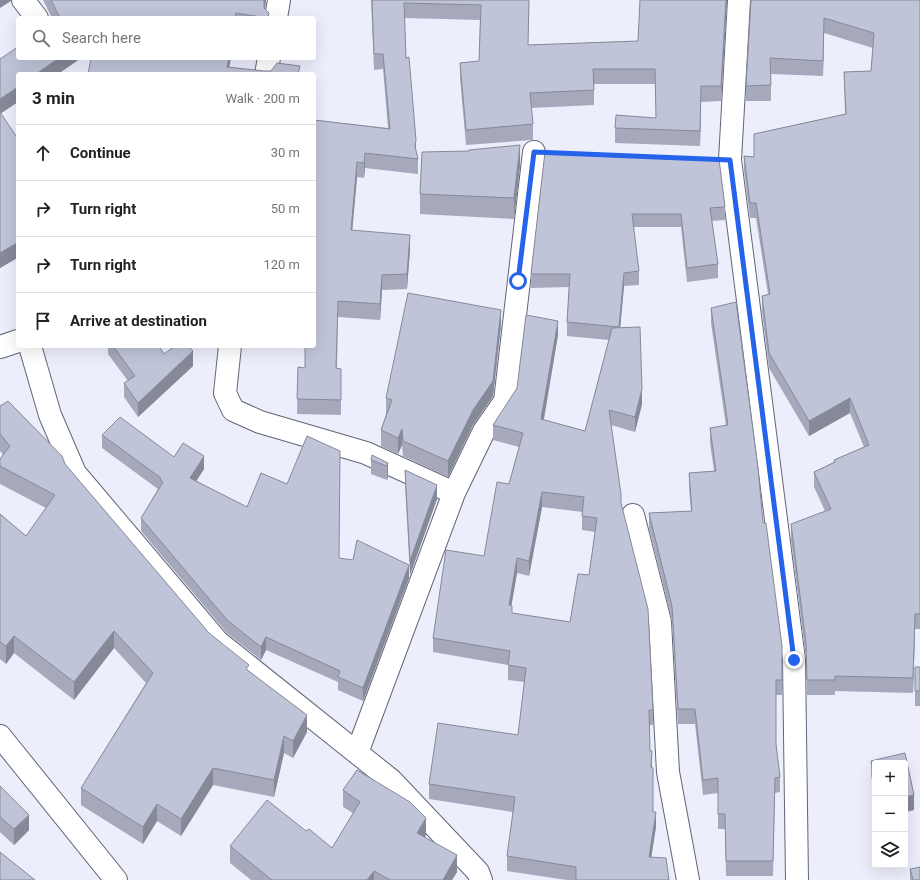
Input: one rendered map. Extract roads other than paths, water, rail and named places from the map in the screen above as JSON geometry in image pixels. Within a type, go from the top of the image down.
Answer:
[{"type":"street","points":[[23,0],[35,16]]},
{"type":"street","points":[[276,16],[279,0]]},
{"type":"street","points":[[739,0],[730,160],[794,660],[797,880]]},
{"type":"street","points":[[266,72],[269,60]]},
{"type":"street","points":[[511,154],[534,152],[557,153]]},
{"type":"street","points":[[357,753],[454,493],[484,431],[505,401],[534,152]]},
{"type":"street","points":[[706,159],[730,160]]},
{"type":"street","points":[[0,347],[16,342]]},
{"type":"street","points":[[31,348],[50,415],[75,473],[218,642],[391,780],[478,872],[481,880]]},
{"type":"street","points":[[230,348],[225,393],[233,410],[260,422],[366,453],[454,493]]},
{"type":"street","points":[[632,515],[660,622],[668,772],[688,880]]},
{"type":"street","points":[[0,736],[116,880]]}]
